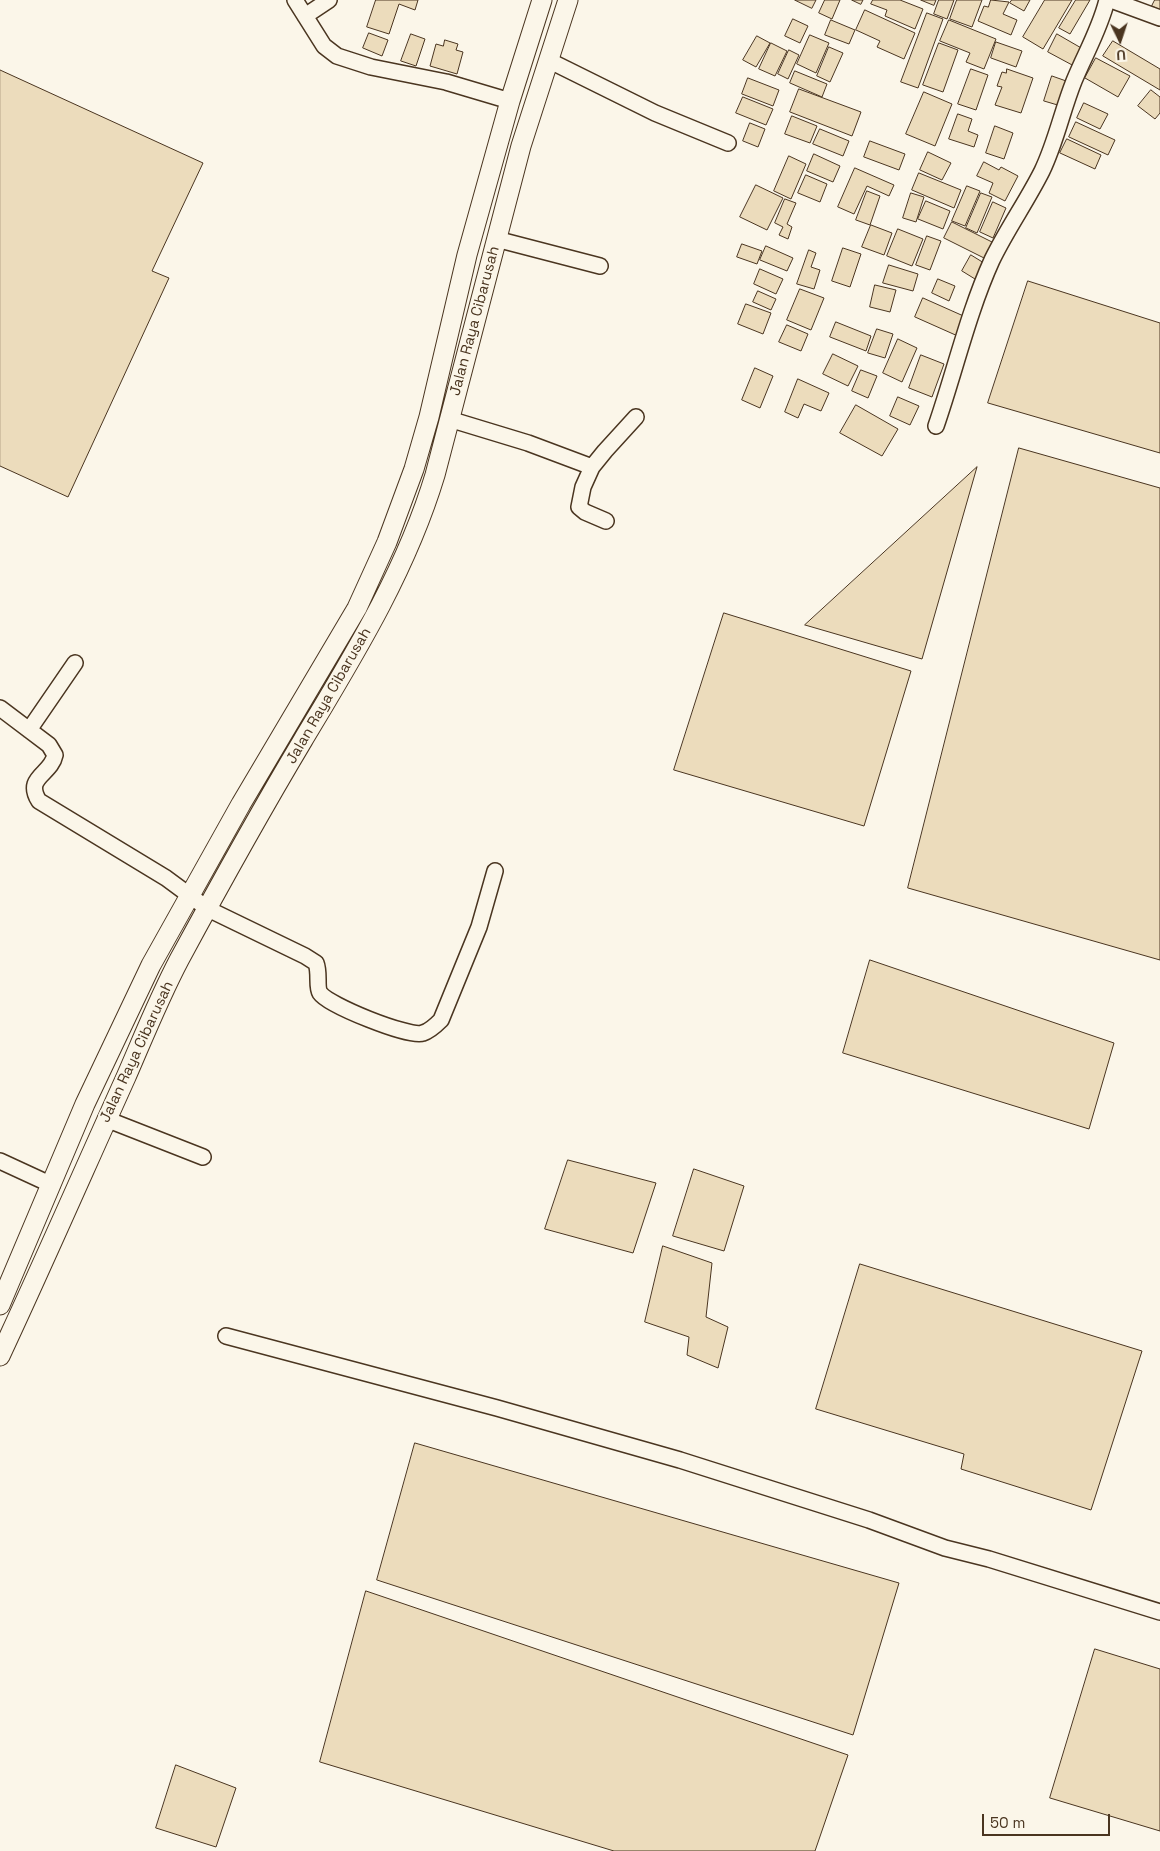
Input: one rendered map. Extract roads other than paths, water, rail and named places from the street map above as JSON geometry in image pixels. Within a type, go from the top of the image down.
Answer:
[{"type":"street","points":[[295,0],[324,46],[337,56],[371,67],[446,82],[510,101]]},
{"type":"street","points":[[306,16],[329,0]]},
{"type":"street","name":"Jalan Raya Cibarusah","points":[[0,1305],[85,1104],[136,994],[189,894],[357,608],[387,542],[414,469],[429,417],[467,255],[510,101],[526,56],[542,0]]},
{"type":"street","name":"Jalan Raya Cibarusah","points":[[0,1356],[152,1015],[179,961],[270,795],[387,596],[403,560],[427,500],[521,146],[568,0]]},
{"type":"street","points":[[936,426],[978,293],[1004,236],[1042,172],[1053,148],[1068,97],[1107,0]]},
{"type":"street","points":[[1111,0],[1160,18]]},
{"type":"street","points":[[526,56],[548,62],[654,113],[728,143]]},
{"type":"street","points":[[496,239],[600,266]]},
{"type":"street","points":[[606,522],[579,507],[584,487],[592,468],[636,417]]},
{"type":"street","points":[[449,419],[528,443],[592,468]]},
{"type":"street","points":[[29,730],[75,663]]},
{"type":"street","points":[[0,708],[49,745],[55,755],[53,761],[36,782],[34,791],[39,802],[166,878],[208,909],[316,963],[320,995],[338,1006],[404,1032],[422,1034],[442,1020],[479,927],[495,871]]},
{"type":"street","points":[[106,1119],[203,1157]]},
{"type":"street","points":[[0,1161],[52,1185]]},
{"type":"street","points":[[226,1336],[497,1408],[680,1460],[833,1508],[945,1548],[989,1559],[1160,1612]]}]
